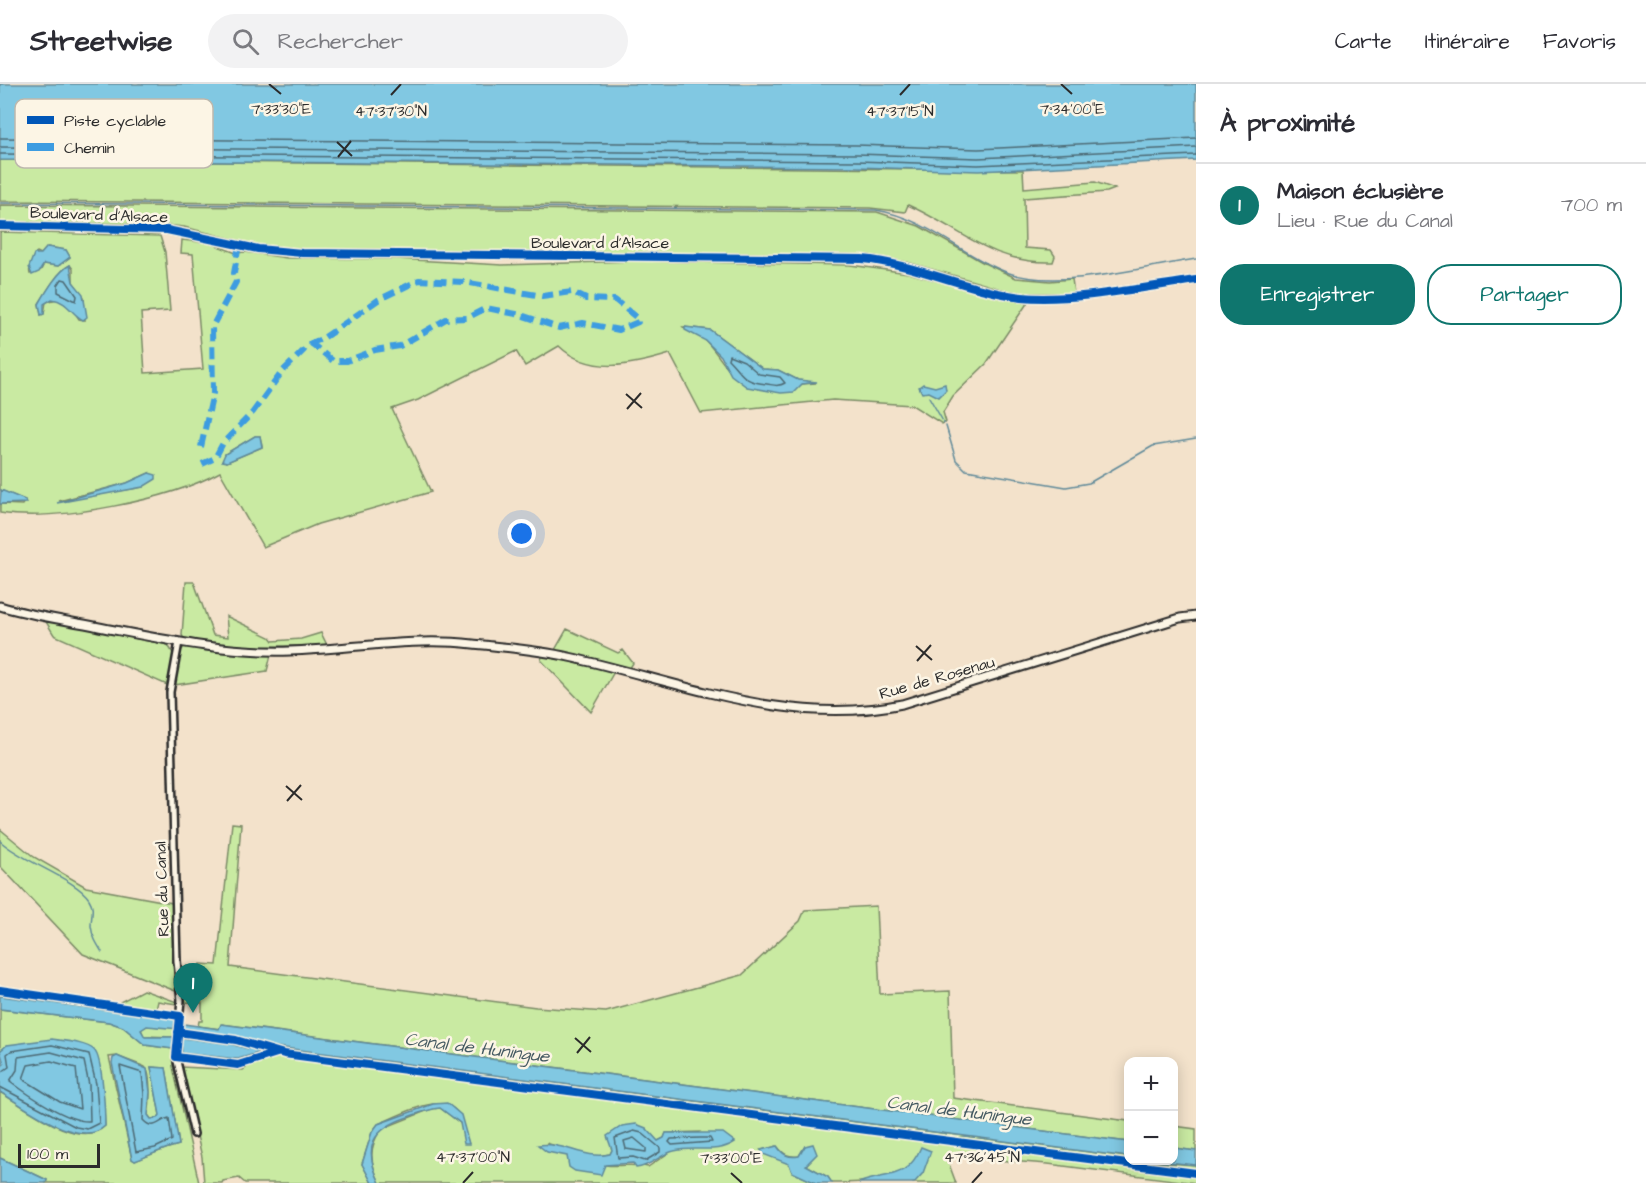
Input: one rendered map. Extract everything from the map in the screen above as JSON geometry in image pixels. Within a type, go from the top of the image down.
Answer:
[{"type":"main road","name":"Rue de Rosenau","points":[[0,606],[179,642],[247,651],[290,651],[384,643],[469,644],[540,651],[761,704],[818,712],[850,711],[902,704],[1180,618],[1196,616]]},
{"type":"street","name":"Boulevard d'Alsace","points":[[0,226],[167,230],[258,249],[309,254],[862,259],[923,270],[990,291],[1038,298],[1196,280]]},
{"type":"street","name":"Rue du Canal","points":[[179,642],[171,692],[180,1022],[175,1049],[194,1134]]},
{"type":"green space","points":[[0,160],[15,160],[15,168],[213,168],[213,162],[1023,170],[1024,188],[1095,182],[1115,189],[1107,192],[1024,198],[1025,248],[1051,250],[1055,256],[1053,262],[1031,261],[994,251],[908,205],[905,212],[870,208],[0,201]]},
{"type":"green space","points":[[0,205],[877,212],[919,226],[984,263],[1016,278],[1050,281],[1072,279],[1074,293],[1015,293],[907,262],[869,256],[308,250],[266,247],[184,227],[156,224],[0,222]]},
{"type":"green space","points":[[0,232],[160,236],[165,252],[170,311],[141,313],[145,373],[203,369],[193,254],[181,253],[182,240],[210,243],[236,253],[245,252],[287,258],[396,259],[502,265],[638,261],[850,265],[908,273],[1000,298],[1028,302],[986,364],[953,396],[943,412],[946,422],[942,424],[912,405],[833,400],[701,413],[670,354],[642,362],[598,365],[571,355],[559,346],[525,366],[516,351],[418,400],[392,409],[431,492],[318,524],[263,547],[220,472],[199,482],[143,500],[51,514],[0,513],[0,504],[22,505],[25,500],[0,490]],"holes":[[[47,247],[66,250],[70,257],[58,266],[44,264],[41,270],[30,274],[30,266],[34,257],[37,252],[41,254]],[[70,265],[73,269],[73,282],[84,297],[85,320],[79,319],[72,308],[57,299],[46,302],[44,314],[41,315],[39,304],[53,282]],[[683,327],[710,330],[763,369],[778,370],[798,380],[816,383],[802,384],[790,391],[782,392],[745,384],[731,373],[704,339]],[[255,436],[260,436],[262,447],[227,462],[225,454]],[[149,473],[143,487],[59,501],[127,483]]]},
{"type":"green space","points":[[186,582],[194,582],[213,635],[228,637],[226,616],[270,637],[273,641],[301,639],[321,633],[327,645],[242,647],[184,639],[182,635]]},
{"type":"green space","points":[[45,620],[168,645],[174,655],[167,685],[54,635]]},
{"type":"green space","points":[[567,629],[618,653],[623,650],[633,663],[630,668],[555,650]]},
{"type":"green space","points":[[184,647],[271,655],[267,671],[174,685],[178,655]]},
{"type":"green space","points":[[542,655],[615,670],[591,712],[541,660]]},
{"type":"green space","points":[[232,823],[241,824],[230,967],[536,1007],[606,1012],[742,975],[800,921],[805,910],[876,906],[880,994],[950,991],[953,1098],[1124,1120],[1124,1141],[222,1024],[221,1029],[198,1026],[199,1021],[202,1021],[202,1003],[184,1002],[182,970],[186,966],[192,967],[196,983],[204,995],[207,994],[199,980],[200,964],[217,965]]},
{"type":"green space","points":[[0,829],[34,857],[86,887],[172,903],[178,992],[83,954],[0,866]]},
{"type":"green space","points":[[143,990],[177,1002],[177,1004],[158,1001],[156,1010],[116,1004]]},
{"type":"green space","points":[[0,1009],[109,1022],[123,1027],[145,1045],[173,1049],[173,1067],[199,1183],[46,1183],[47,1180],[0,1158],[0,1092],[37,1116],[67,1130],[81,1133],[94,1132],[105,1126],[102,1083],[8,1045],[0,1051]],"holes":[[[117,1056],[145,1067],[147,1070],[150,1090],[148,1115],[151,1119],[158,1118],[160,1115],[151,1067],[166,1068],[179,1145],[135,1161],[132,1159],[109,1057]]]},
{"type":"green space","points":[[147,1026],[176,1027],[174,1037],[144,1036],[141,1029]]},
{"type":"green space","points":[[186,1029],[249,1039],[253,1044],[248,1049],[184,1038]]},
{"type":"green space","points":[[277,1047],[1124,1156],[1124,1165],[1196,1165],[1196,1183],[1048,1164],[946,1156],[956,1183],[913,1183],[916,1159],[899,1173],[888,1177],[866,1182],[832,1183],[828,1177],[806,1165],[816,1154],[805,1146],[799,1156],[789,1156],[777,1146],[761,1150],[789,1164],[792,1172],[816,1183],[380,1183],[372,1162],[372,1149],[381,1129],[431,1109],[440,1108],[460,1123],[469,1144],[457,1112],[450,1106],[430,1104],[378,1124],[372,1132],[362,1164],[372,1183],[245,1183],[239,1178],[222,1183],[204,1183],[202,1157],[181,1067],[243,1070]],"holes":[[[699,1132],[648,1167],[589,1162],[567,1155],[546,1143],[592,1157],[610,1154],[612,1150],[658,1141],[664,1138],[666,1133]]]},
{"type":"green space","points":[[1178,1127],[1196,1129],[1196,1151],[1178,1149]]},
{"type":"water","points":[[0,84],[1196,84],[1196,160],[978,171],[857,167],[213,162],[213,99],[15,99],[15,160],[0,160]]},
{"type":"water","points":[[47,247],[66,250],[70,257],[58,266],[44,264],[39,272],[32,275],[29,267],[34,254],[41,254]]},
{"type":"water","points":[[70,265],[73,282],[83,294],[87,317],[83,320],[62,302],[52,299],[44,304],[44,314],[41,315],[39,304],[57,277]]},
{"type":"water","points":[[685,327],[710,330],[763,369],[778,370],[798,380],[817,382],[802,384],[794,392],[781,393],[747,387],[731,375],[721,356],[706,341],[685,330]]},
{"type":"water","points":[[923,384],[935,387],[945,384],[946,390],[939,397],[929,392],[922,393],[919,387]]},
{"type":"water","points":[[255,436],[260,436],[262,447],[227,462],[222,461],[225,454]]},
{"type":"water","points":[[149,473],[156,475],[156,479],[143,487],[57,503],[127,483]]},
{"type":"water","points":[[1,490],[25,500],[26,503],[0,504]]},
{"type":"water","points":[[0,996],[171,1019],[177,1020],[177,1023],[219,1029],[221,1024],[1124,1141],[1124,1156],[277,1047],[238,1059],[182,1053],[182,1047],[174,1045],[173,1049],[145,1045],[123,1027],[109,1022],[0,1009]],"holes":[[[147,1026],[235,1036],[253,1044],[248,1049],[230,1044],[174,1037],[145,1037],[141,1030]]]},
{"type":"water","points":[[52,1039],[85,1045],[94,1050],[97,1055],[103,1086],[105,1126],[94,1132],[82,1133],[52,1124],[0,1092],[0,1067],[4,1064],[0,1051],[7,1045]]},
{"type":"water","points":[[117,1056],[147,1069],[150,1092],[148,1115],[151,1119],[158,1118],[160,1115],[151,1067],[166,1068],[179,1145],[135,1161],[132,1159],[112,1063],[113,1058]]},
{"type":"water","points":[[447,1103],[461,1115],[469,1144],[464,1144],[460,1123],[440,1108],[424,1111],[396,1122],[386,1127],[374,1141],[371,1149],[372,1159],[380,1183],[372,1183],[362,1164],[372,1132],[378,1124],[433,1104]]},
{"type":"water","points":[[636,1124],[646,1128],[658,1141],[664,1138],[666,1133],[723,1133],[735,1142],[720,1148],[674,1151],[636,1168],[633,1163],[605,1165],[601,1175],[575,1171],[569,1167],[567,1156],[547,1152],[538,1145],[547,1144],[591,1155],[610,1154],[612,1150],[607,1136],[622,1126]]},
{"type":"water","points":[[813,1144],[817,1154],[806,1165],[828,1177],[832,1183],[816,1183],[792,1172],[789,1164],[763,1154],[761,1150],[777,1146],[781,1152],[795,1157],[799,1156],[805,1146]]},
{"type":"water","points":[[921,1147],[931,1151],[923,1173],[914,1183],[859,1183],[895,1174],[902,1170],[915,1158]]},
{"type":"water","points":[[1178,1149],[1196,1151],[1196,1165],[1178,1163]]},
{"type":"water","points":[[0,1158],[47,1180],[46,1183],[0,1183]]},
{"type":"waterway","points":[[0,203],[876,210],[912,221],[992,266],[1029,278],[1076,278],[1196,259]]},
{"type":"waterway","points":[[929,397],[944,423]]},
{"type":"waterway","points":[[946,426],[956,460],[966,470],[1066,487],[1089,483],[1153,446],[1196,439]]},
{"type":"waterway","points":[[0,841],[10,849],[73,884],[89,899],[92,909],[91,926],[102,952]]},
{"type":"marked path","points":[[201,447],[213,393],[212,327],[236,282],[234,273],[239,245]]},
{"type":"marked path","points":[[202,464],[215,458],[223,443],[253,412],[282,372],[311,343],[322,339],[378,300],[419,280],[464,282],[542,296],[572,292],[586,299],[615,300],[638,319],[638,322],[619,330],[583,323],[559,328],[521,315],[486,308],[467,318],[446,319],[400,346],[375,350],[347,361],[333,361],[311,343]]},
{"type":"cycle path","points":[[0,226],[167,230],[258,249],[302,253],[862,259],[902,266],[1002,294],[1041,298],[1109,293],[1196,280]]},
{"type":"cycle path","points":[[0,990],[180,1016],[176,1057],[238,1065],[277,1053]]},
{"type":"cycle path","points":[[178,1032],[236,1040],[284,1054],[1196,1173]]},
{"type":"place","name":"Maison éclusière","points":[[193,1013]]},
{"type":"water label","name":"Canal de Huningue","points":[[477,1048]]},
{"type":"water label","name":"Canal de Huningue","points":[[959,1111]]}]
